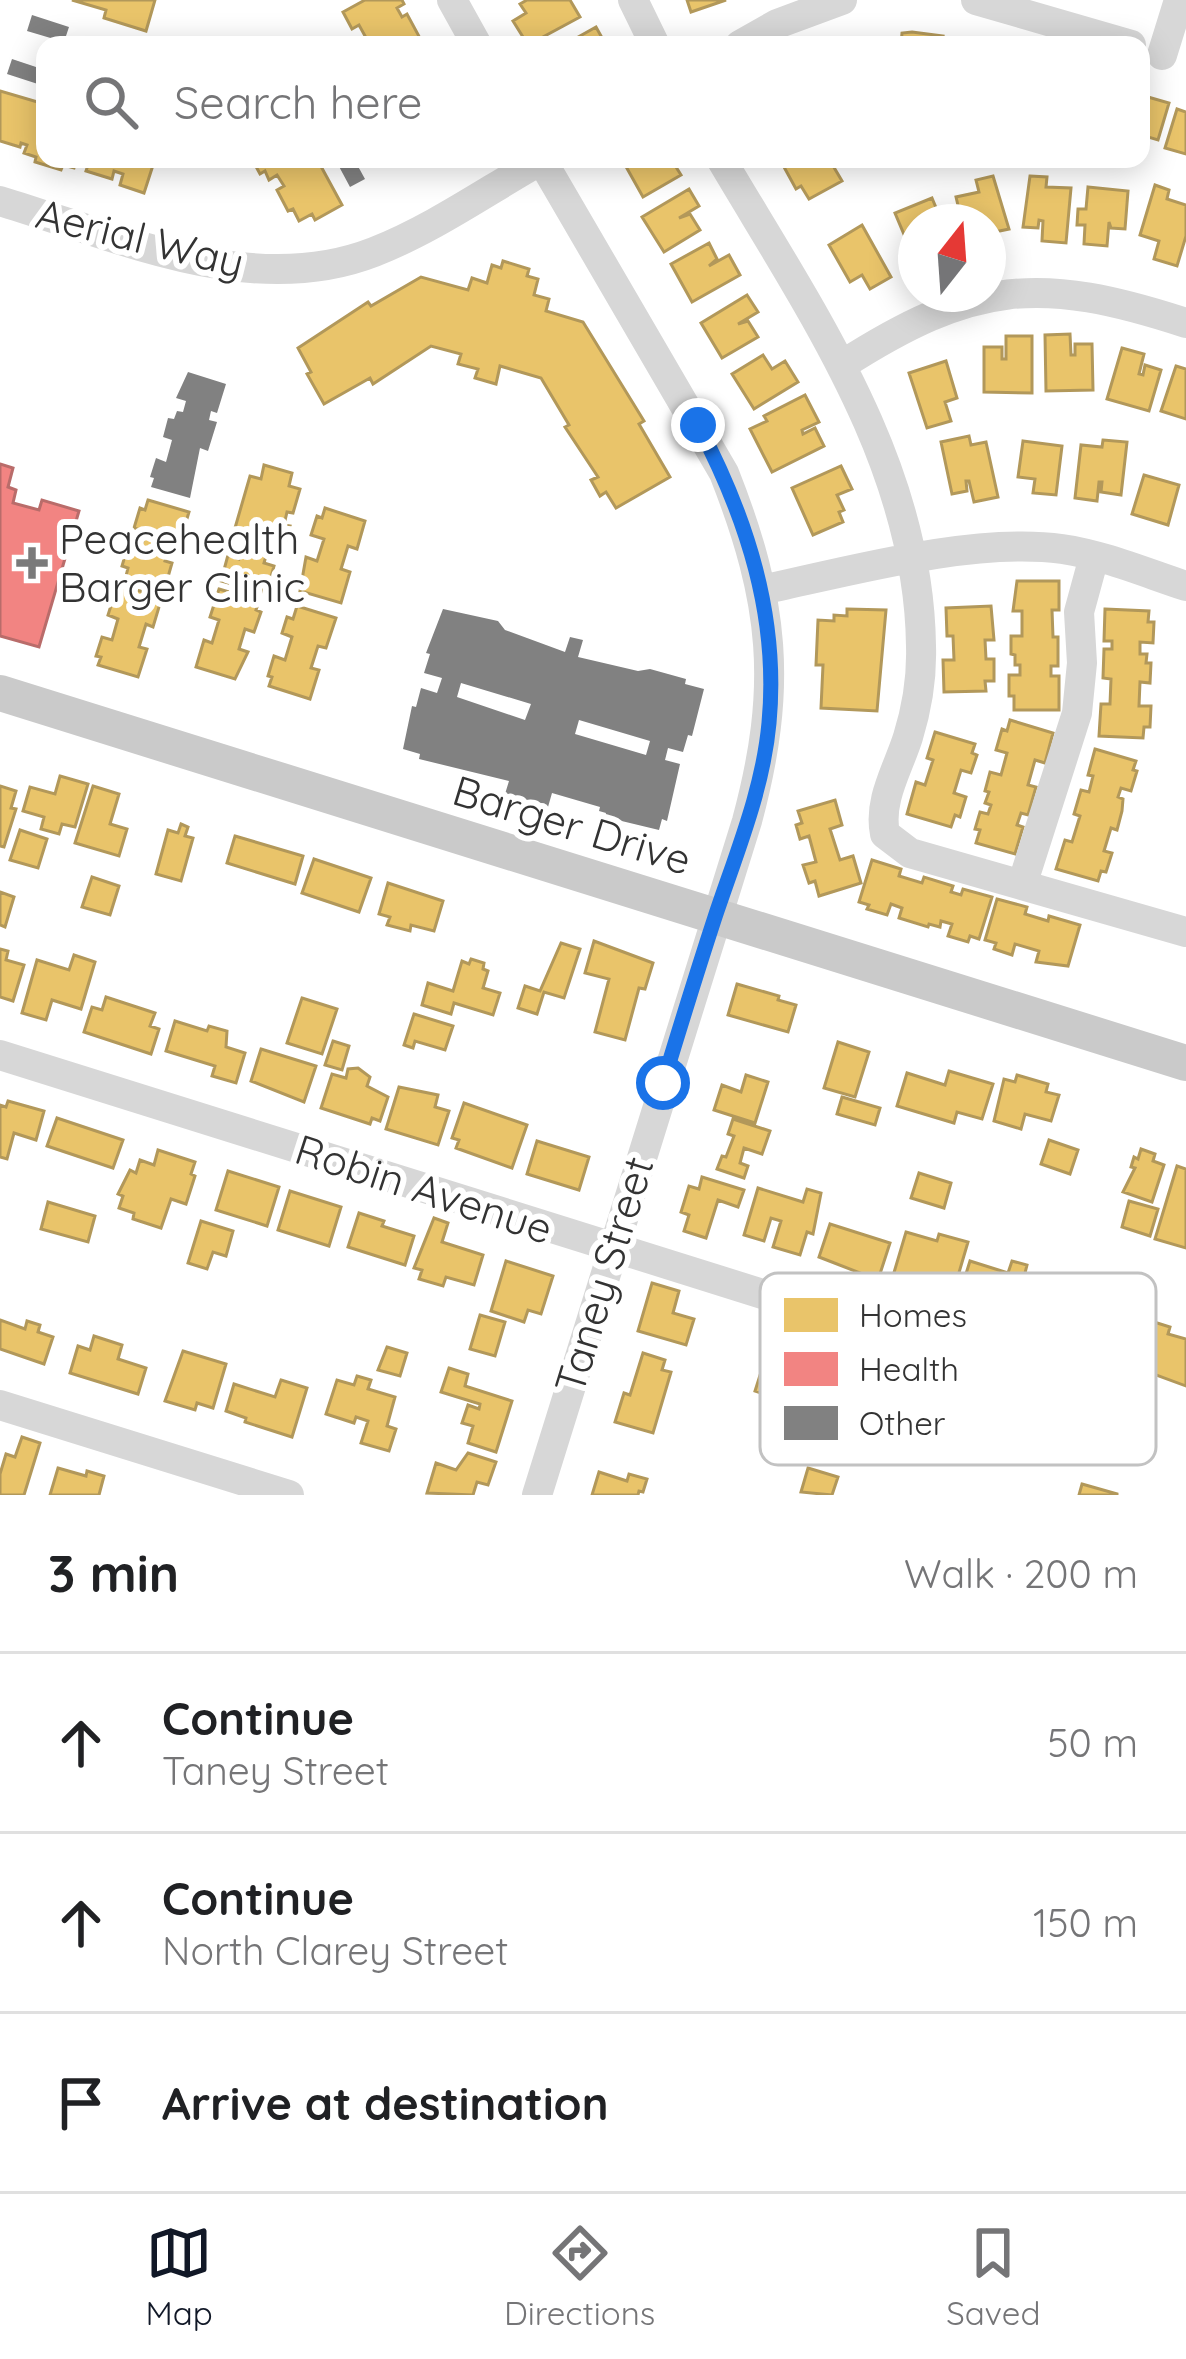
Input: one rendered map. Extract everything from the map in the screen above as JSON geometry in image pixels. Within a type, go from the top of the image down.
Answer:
[{"type":"main road","name":"Barger Drive","points":[[0,693],[1186,1064]]},
{"type":"street","points":[[452,0],[472,36]]},
{"type":"street","points":[[633,0],[651,36]]},
{"type":"street","points":[[757,36],[842,0]]},
{"type":"street","points":[[976,0],[1100,36]]},
{"type":"street","points":[[1163,55],[1179,0]]},
{"type":"street","name":"Aerial Way","points":[[0,201],[198,261],[278,269],[371,254],[526,168]]},
{"type":"street","name":"Taney Street","points":[[537,1495],[748,821],[769,726],[771,680],[762,590],[724,473],[547,168]]},
{"type":"street","points":[[726,168],[842,364],[896,493],[912,558],[920,605],[919,691],[884,803],[885,834],[910,853],[1186,932]]},
{"type":"street","points":[[842,364],[911,323],[988,296],[1080,295],[1186,323]]},
{"type":"street","points":[[762,590],[912,558],[1035,547],[1094,557],[1186,586]]},
{"type":"street","points":[[1023,882],[1077,712],[1082,663],[1079,612],[1094,557]]},
{"type":"street","name":"Robin Avenue","points":[[0,1054],[760,1295]]},
{"type":"street","points":[[0,1405],[289,1495]]},
{"type":"building: Homes","points":[[72,0],[155,0],[146,31],[104,18],[106,10]]},
{"type":"building: Homes","points":[[365,0],[402,0],[404,4],[397,8],[402,17],[407,14],[419,36],[365,36],[359,25],[352,29],[343,12]]},
{"type":"building: Homes","points":[[570,0],[580,17],[545,36],[522,36],[513,21],[526,13],[520,4]]},
{"type":"building: Homes","points":[[687,0],[726,0],[691,12]]},
{"type":"building: Homes","points":[[596,27],[601,36],[580,36]]},
{"type":"building: Homes","points":[[912,32],[943,36],[902,36]]},
{"type":"building: Homes","points":[[0,91],[36,102],[36,157],[24,153],[27,145],[0,141]]},
{"type":"building: Homes","points":[[1150,98],[1169,103],[1158,140],[1150,138]]},
{"type":"building: Homes","points":[[1177,109],[1186,112],[1186,154],[1165,148]]},
{"type":"building: Homes","points":[[152,168],[144,193],[120,185],[123,174],[114,171],[112,179],[86,171]]},
{"type":"building: Homes","points":[[257,168],[322,168],[342,205],[315,220],[312,214],[299,221],[277,190],[284,186],[277,175],[269,180],[265,171],[260,174]]},
{"type":"building: Homes","points":[[627,168],[677,168],[681,175],[643,197]]},
{"type":"building: Homes","points":[[785,168],[834,168],[842,181],[809,199],[801,186],[796,189]]},
{"type":"building: Homes","points":[[993,176],[1001,204],[958,204],[956,197],[979,192],[976,180]]},
{"type":"building: Homes","points":[[1030,176],[1047,177],[1046,187],[1071,188],[1066,243],[1042,241],[1043,221],[1039,220],[1038,228],[1023,227]]},
{"type":"building: Homes","points":[[1155,185],[1169,190],[1167,199],[1186,205],[1186,236],[1177,266],[1154,259],[1159,241],[1140,235]]},
{"type":"building: Homes","points":[[1088,187],[1128,191],[1125,229],[1111,228],[1109,222],[1107,246],[1084,244],[1085,225],[1077,225],[1078,209],[1086,209]]},
{"type":"building: Homes","points":[[689,189],[699,206],[679,218],[690,214],[700,230],[664,252],[642,217]]},
{"type":"building: Homes","points":[[862,225],[891,277],[870,289],[862,275],[850,282],[829,245]]},
{"type":"building: Homes","points":[[709,243],[717,259],[709,266],[729,255],[740,275],[692,302],[671,264]]},
{"type":"building: Homes","points":[[503,261],[529,269],[527,276],[538,279],[534,295],[549,299],[546,311],[583,322],[644,421],[639,424],[670,477],[616,508],[606,492],[600,496],[591,480],[598,477],[565,427],[569,425],[541,378],[500,366],[496,384],[475,378],[478,369],[458,364],[461,354],[431,346],[373,384],[370,378],[324,404],[298,348],[368,302],[371,306],[421,277],[468,290],[472,278],[487,283],[492,265],[501,268]]},
{"type":"building: Homes","points":[[747,295],[758,312],[738,324],[748,321],[758,337],[722,358],[701,323]]},
{"type":"building: Homes","points":[[1070,334],[1071,355],[1075,355],[1075,344],[1092,344],[1093,390],[1046,391],[1045,335]]},
{"type":"building: Homes","points":[[1006,336],[1032,336],[1032,393],[984,392],[984,347],[1002,347],[1002,359],[1006,359]]},
{"type":"building: Homes","points":[[1122,348],[1144,354],[1139,374],[1143,375],[1145,365],[1161,370],[1149,411],[1107,399]]},
{"type":"building: Homes","points":[[763,355],[772,369],[785,361],[798,382],[754,409],[732,374]]},
{"type":"building: Homes","points":[[946,361],[957,398],[945,402],[951,421],[927,428],[909,373]]},
{"type":"building: Homes","points":[[1176,366],[1186,369],[1186,419],[1161,411]]},
{"type":"building: Homes","points":[[805,395],[819,422],[802,430],[803,434],[815,428],[824,446],[772,472],[750,429],[767,421],[764,416]]},
{"type":"building: Homes","points":[[969,436],[971,445],[986,442],[998,497],[974,502],[969,481],[967,491],[952,494],[941,442]]},
{"type":"building: Homes","points":[[1103,440],[1127,442],[1121,495],[1101,492],[1099,482],[1097,501],[1075,498],[1081,445],[1102,447]]},
{"type":"building: Homes","points":[[1023,441],[1062,446],[1056,495],[1033,493],[1035,479],[1018,477]]},
{"type":"building: Homes","points":[[264,465],[292,473],[289,486],[300,489],[293,513],[287,512],[284,525],[290,526],[284,547],[270,542],[264,563],[274,566],[261,592],[221,581],[228,555],[239,559],[247,531],[235,528],[250,476],[261,479]]},
{"type":"building: Homes","points":[[841,466],[852,489],[837,495],[843,522],[813,535],[792,488]]},
{"type":"building: Homes","points":[[1144,475],[1179,485],[1168,525],[1132,514]]},
{"type":"building: Homes","points":[[148,500],[189,512],[180,542],[172,540],[165,561],[172,563],[164,591],[125,580],[128,568],[122,566],[127,549],[139,553],[146,532],[134,528]]},
{"type":"building: Homes","points":[[325,508],[365,521],[357,549],[348,546],[341,569],[350,572],[341,603],[300,591],[306,557],[317,561],[324,539],[311,535]]},
{"type":"building: Homes","points":[[1017,581],[1059,581],[1059,610],[1052,610],[1058,666],[1051,666],[1051,676],[1059,676],[1059,710],[1014,710],[1014,696],[1009,696],[1009,675],[1020,675],[1020,665],[1015,665],[1011,654],[1011,636],[1022,636],[1022,611],[1013,611]]},
{"type":"building: Homes","points":[[122,586],[162,597],[153,627],[146,624],[139,647],[147,649],[138,677],[98,665],[101,657],[96,656],[102,637],[112,640],[118,619],[108,615]]},
{"type":"building: Homes","points":[[219,589],[259,601],[256,610],[261,612],[254,632],[245,629],[239,649],[248,652],[235,679],[196,667],[204,640],[212,643],[219,620],[210,617]]},
{"type":"building: Homes","points":[[297,606],[336,618],[326,648],[318,646],[311,668],[319,670],[310,699],[269,686],[274,656],[285,660],[292,637],[282,633]]},
{"type":"building: Homes","points":[[991,606],[994,640],[985,640],[986,659],[994,659],[994,681],[985,681],[986,691],[944,692],[943,660],[954,660],[946,608]]},
{"type":"building: Homes","points":[[847,609],[886,610],[877,711],[821,708],[818,620],[834,621],[834,615],[847,616]]},
{"type":"building: Homes","points":[[1105,609],[1149,611],[1148,622],[1154,622],[1153,643],[1140,642],[1140,654],[1147,654],[1146,663],[1151,663],[1150,683],[1140,682],[1139,706],[1151,706],[1150,727],[1144,727],[1143,738],[1099,736],[1101,704],[1110,704],[1111,679],[1103,678],[1104,649],[1112,649],[1112,641],[1104,641]]},
{"type":"building: Homes","points":[[1010,720],[1053,733],[1045,763],[1035,760],[1028,785],[1036,787],[1028,815],[1021,813],[1017,825],[1023,827],[1015,854],[976,843],[980,830],[975,829],[980,812],[988,814],[991,805],[985,803],[990,772],[1001,775],[1007,753],[996,750]]},
{"type":"building: Homes","points":[[935,732],[975,744],[972,753],[977,755],[971,773],[961,770],[954,793],[966,797],[951,827],[907,814],[916,782],[925,785]]},
{"type":"building: Homes","points":[[1095,749],[1136,761],[1133,770],[1137,771],[1131,791],[1121,788],[1117,830],[1111,828],[1104,851],[1112,853],[1098,881],[1056,869],[1065,840],[1072,842],[1081,790],[1089,792]]},
{"type":"building: Homes","points":[[60,776],[88,784],[75,827],[62,824],[59,834],[41,829],[44,817],[23,811],[30,787],[55,794]]},
{"type":"building: Homes","points":[[0,786],[16,791],[11,808],[16,809],[4,847],[0,846]]},
{"type":"building: Homes","points":[[93,786],[119,794],[110,824],[127,829],[119,856],[75,843]]},
{"type":"building: Homes","points":[[835,800],[842,825],[830,829],[840,860],[853,856],[861,883],[819,896],[803,865],[816,862],[809,836],[800,839],[798,811]]},
{"type":"building: Homes","points":[[181,824],[188,827],[185,836],[193,838],[181,881],[156,874],[168,830],[178,833]]},
{"type":"building: Homes","points":[[20,830],[47,839],[38,868],[10,860]]},
{"type":"building: Homes","points":[[235,836],[303,856],[295,884],[227,863]]},
{"type":"building: Homes","points":[[314,859],[371,878],[359,912],[302,893]]},
{"type":"building: Homes","points":[[872,860],[901,869],[899,876],[922,883],[924,877],[953,886],[951,892],[961,895],[963,889],[992,897],[979,939],[970,936],[968,942],[948,936],[952,924],[941,921],[940,927],[928,927],[899,918],[902,908],[891,904],[887,915],[867,909],[869,905],[859,902]]},
{"type":"building: Homes","points":[[92,877],[119,886],[110,915],[82,907]]},
{"type":"building: Homes","points":[[388,883],[443,901],[434,931],[387,925],[390,917],[379,914]]},
{"type":"building: Homes","points":[[0,892],[14,897],[5,927],[0,925]]},
{"type":"building: Homes","points":[[997,899],[1027,907],[1025,914],[1080,925],[1068,966],[1036,962],[1039,951],[1015,944],[1012,955],[994,949],[996,943],[985,940]]},
{"type":"building: Homes","points":[[594,941],[653,963],[645,989],[639,988],[625,1040],[595,1032],[609,979],[585,973]]},
{"type":"building: Homes","points":[[561,943],[580,949],[564,998],[544,992],[537,1014],[518,1008],[525,986],[540,991]]},
{"type":"building: Homes","points":[[0,949],[8,951],[6,960],[24,965],[13,1001],[0,997]]},
{"type":"building: Homes","points":[[74,955],[95,962],[81,1009],[52,1000],[46,1020],[22,1013],[37,960],[69,970]]},
{"type":"building: Homes","points":[[471,959],[484,963],[488,971],[483,988],[500,993],[493,1015],[454,1003],[451,1014],[422,1005],[428,983],[453,991],[462,961],[469,964]]},
{"type":"building: Homes","points":[[737,984],[796,1005],[788,1032],[728,1015]]},
{"type":"building: Homes","points":[[106,997],[155,1013],[150,1026],[159,1029],[151,1054],[84,1032],[92,1007],[102,1010]]},
{"type":"building: Homes","points":[[302,998],[337,1009],[322,1054],[287,1043]]},
{"type":"building: Homes","points":[[414,1014],[453,1026],[445,1050],[415,1041],[413,1048],[404,1045]]},
{"type":"building: Homes","points":[[175,1021],[207,1031],[209,1026],[227,1031],[226,1047],[245,1053],[236,1083],[212,1076],[215,1066],[166,1051]]},
{"type":"building: Homes","points":[[333,1041],[349,1046],[342,1070],[325,1065]]},
{"type":"building: Homes","points":[[838,1042],[869,1052],[855,1097],[824,1088]]},
{"type":"building: Homes","points":[[261,1049],[316,1066],[304,1102],[251,1081]]},
{"type":"building: Homes","points":[[358,1068],[370,1077],[367,1086],[388,1097],[380,1121],[372,1118],[370,1124],[321,1108],[332,1074],[346,1078],[348,1069]]},
{"type":"building: Homes","points":[[949,1071],[993,1084],[982,1119],[957,1112],[954,1123],[897,1106],[907,1073],[945,1085]]},
{"type":"building: Homes","points":[[746,1075],[768,1082],[755,1123],[714,1110],[722,1085],[741,1092]]},
{"type":"building: Homes","points":[[1017,1075],[1048,1084],[1046,1092],[1059,1095],[1051,1121],[1025,1114],[1021,1129],[994,1121],[1004,1079],[1015,1082]]},
{"type":"building: Homes","points":[[399,1087],[438,1095],[435,1107],[449,1111],[438,1145],[386,1129]]},
{"type":"building: Homes","points":[[842,1097],[880,1108],[875,1125],[837,1114]]},
{"type":"building: Homes","points":[[8,1101],[44,1111],[36,1140],[14,1133],[7,1159],[0,1157],[0,1105],[6,1107]]},
{"type":"building: Homes","points":[[464,1103],[527,1125],[512,1168],[456,1148],[459,1140],[452,1138]]},
{"type":"building: Homes","points":[[57,1118],[123,1140],[113,1168],[47,1146]]},
{"type":"building: Homes","points":[[733,1119],[770,1131],[762,1154],[744,1148],[740,1163],[748,1166],[744,1178],[717,1169],[734,1136],[728,1134]]},
{"type":"building: Homes","points":[[1049,1140],[1078,1150],[1070,1174],[1041,1164]]},
{"type":"building: Homes","points":[[537,1141],[589,1157],[579,1190],[527,1174]]},
{"type":"building: Homes","points":[[1141,1149],[1155,1154],[1153,1161],[1164,1165],[1152,1202],[1123,1192]]},
{"type":"building: Homes","points":[[158,1150],[195,1162],[186,1204],[171,1199],[161,1228],[133,1219],[134,1213],[119,1208],[123,1196],[118,1194],[130,1170],[136,1173],[140,1160],[154,1165]]},
{"type":"building: Homes","points":[[1177,1166],[1186,1169],[1186,1248],[1155,1239]]},
{"type":"building: Homes","points":[[228,1171],[279,1187],[267,1226],[216,1210]]},
{"type":"building: Homes","points":[[919,1173],[951,1183],[944,1208],[911,1198]]},
{"type":"building: Homes","points":[[702,1177],[744,1190],[738,1207],[718,1200],[706,1238],[684,1231],[689,1215],[681,1212],[689,1186],[699,1189]]},
{"type":"building: Homes","points":[[758,1188],[803,1202],[807,1189],[821,1193],[813,1234],[807,1232],[800,1255],[773,1247],[781,1221],[771,1218],[764,1241],[744,1235]]},
{"type":"building: Homes","points":[[290,1191],[341,1207],[329,1246],[278,1230]]},
{"type":"building: Homes","points":[[1129,1201],[1158,1209],[1150,1236],[1122,1227]]},
{"type":"building: Homes","points":[[48,1202],[95,1216],[88,1242],[41,1229]]},
{"type":"building: Homes","points":[[359,1213],[414,1236],[405,1265],[348,1247]]},
{"type":"building: Homes","points":[[434,1218],[448,1223],[442,1242],[483,1255],[474,1285],[446,1277],[443,1286],[419,1279],[422,1270],[414,1268]]},
{"type":"building: Homes","points":[[201,1221],[233,1231],[226,1256],[213,1252],[207,1269],[188,1263]]},
{"type":"building: Homes","points":[[830,1224],[890,1243],[880,1273],[860,1273],[819,1257]]},
{"type":"building: Homes","points":[[906,1232],[937,1241],[939,1234],[968,1242],[959,1273],[894,1273]]},
{"type":"building: Homes","points":[[506,1261],[553,1276],[541,1314],[528,1310],[524,1322],[491,1311]]},
{"type":"building: Homes","points":[[970,1261],[1008,1273],[966,1273]]},
{"type":"building: Homes","points":[[1012,1261],[1027,1265],[1025,1273],[1008,1273]]},
{"type":"building: Homes","points":[[652,1283],[679,1291],[673,1313],[694,1319],[686,1345],[638,1331]]},
{"type":"building: Homes","points":[[480,1315],[505,1322],[495,1356],[470,1349]]},
{"type":"building: Homes","points":[[0,1320],[25,1329],[27,1321],[40,1325],[38,1332],[53,1337],[44,1364],[0,1349]]},
{"type":"building: Homes","points":[[1156,1323],[1170,1327],[1168,1334],[1186,1339],[1186,1386],[1156,1375]]},
{"type":"building: Homes","points":[[94,1336],[122,1345],[118,1359],[146,1368],[138,1394],[70,1373],[78,1346],[90,1350]]},
{"type":"building: Homes","points":[[387,1347],[407,1353],[400,1376],[378,1370]]},
{"type":"building: Homes","points":[[183,1351],[226,1364],[213,1408],[197,1403],[195,1410],[165,1401]]},
{"type":"building: Homes","points":[[643,1353],[665,1360],[662,1370],[671,1372],[653,1433],[615,1422],[624,1393],[630,1395]]},
{"type":"building: Homes","points":[[449,1368],[468,1374],[465,1386],[512,1401],[496,1452],[468,1443],[473,1426],[462,1423],[468,1405],[479,1409],[480,1404],[441,1392]]},
{"type":"building: Homes","points":[[357,1376],[371,1380],[368,1389],[395,1397],[387,1426],[396,1429],[389,1451],[361,1443],[368,1421],[356,1417],[354,1423],[326,1414],[337,1380],[354,1385]]},
{"type":"building: Homes","points":[[281,1380],[307,1388],[292,1437],[226,1411],[234,1384],[275,1397]]},
{"type":"building: Homes","points":[[22,1437],[40,1443],[24,1495],[0,1495],[6,1454],[15,1457]]},
{"type":"building: Homes","points":[[468,1453],[496,1462],[488,1485],[477,1482],[473,1495],[427,1493],[436,1463],[456,1470]]},
{"type":"building: Homes","points":[[58,1468],[104,1476],[99,1495],[50,1495]]},
{"type":"building: Homes","points":[[808,1468],[838,1477],[832,1495],[801,1492]]},
{"type":"building: Homes","points":[[599,1472],[627,1481],[629,1474],[647,1479],[638,1495],[592,1495]]},
{"type":"building: Homes","points":[[1082,1484],[1117,1494],[1117,1495],[1079,1495]]},
{"type":"building: Health","name":"Peacehealth Barger Clinic","points":[[0,464],[13,468],[8,487],[16,490],[13,503],[39,510],[42,500],[79,511],[39,647],[0,636]]},
{"type":"building: Other","points":[[32,15],[69,27],[66,36],[27,31]]},
{"type":"building: Other","points":[[12,59],[36,67],[36,83],[7,74]]},
{"type":"building: Other","points":[[340,168],[359,168],[365,179],[350,187]]},
{"type":"building: Other","points":[[188,372],[226,384],[217,413],[211,411],[209,420],[217,422],[208,451],[200,448],[190,498],[151,487],[154,478],[150,477],[156,458],[166,462],[172,440],[163,437],[168,418],[183,412],[186,401],[176,398]]},
{"type":"building: Other","points":[[443,609],[498,621],[505,630],[565,652],[570,637],[583,640],[578,657],[638,671],[650,669],[704,689],[683,752],[668,748],[665,760],[680,764],[667,821],[662,819],[659,830],[605,817],[600,807],[552,793],[548,807],[505,794],[509,781],[419,759],[420,754],[403,749],[421,688],[437,693],[442,678],[424,673],[430,654],[426,653]],"holes":[[[461,683],[531,704],[525,720],[457,697]],[[579,720],[650,741],[646,755],[575,734]]]},
{"type":"place","name":"Peacehealth Barger Clinic","points":[[32,563]]},
{"type":"route","points":[[663,1083],[748,821],[769,726],[769,633],[762,590],[724,473],[698,425]]}]
